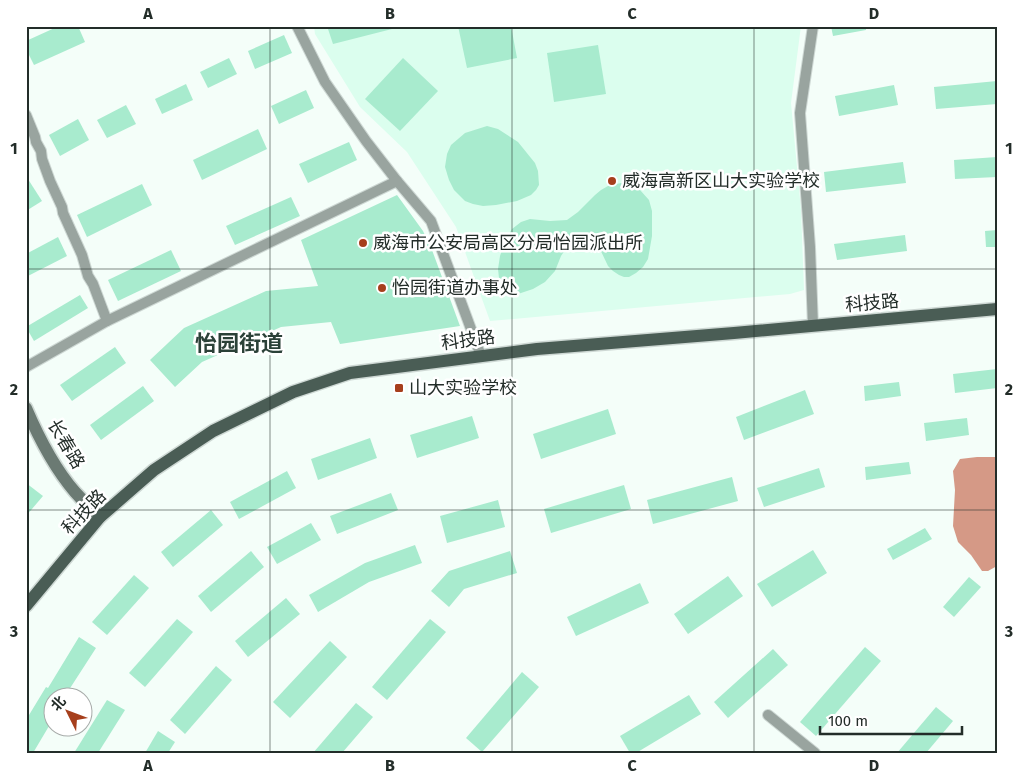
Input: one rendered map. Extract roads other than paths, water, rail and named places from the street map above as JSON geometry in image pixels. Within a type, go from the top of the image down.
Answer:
[{"type":"main road","name":"科技路","points":[[26,606],[100,517],[154,470],[214,431],[293,392],[350,372],[537,349],[997,309]]},
{"type":"street","points":[[297,26],[325,82],[366,141],[431,220],[481,356]]},
{"type":"street","points":[[812,26],[800,113],[810,247],[813,326]]},
{"type":"street","points":[[26,115],[41,151],[50,181],[82,255],[88,276],[94,284],[107,321]]},
{"type":"street","points":[[26,367],[107,321],[397,181]]},
{"type":"street","name":"长春路","points":[[26,408],[53,461],[74,491],[100,517]]},
{"type":"street","points":[[768,715],[815,753]]},
{"type":"place","name":"威海高新区山大实验学校","points":[[612,181]]},
{"type":"place","name":"威海市公安局高区分局怡园派出所","points":[[363,243]]},
{"type":"place","name":"怡园街道办事处","points":[[382,288]]},
{"type":"place","name":"山大实验学校","points":[[399,388]]},
{"type":"district","name":"怡园街道","points":[[239,343]]}]
